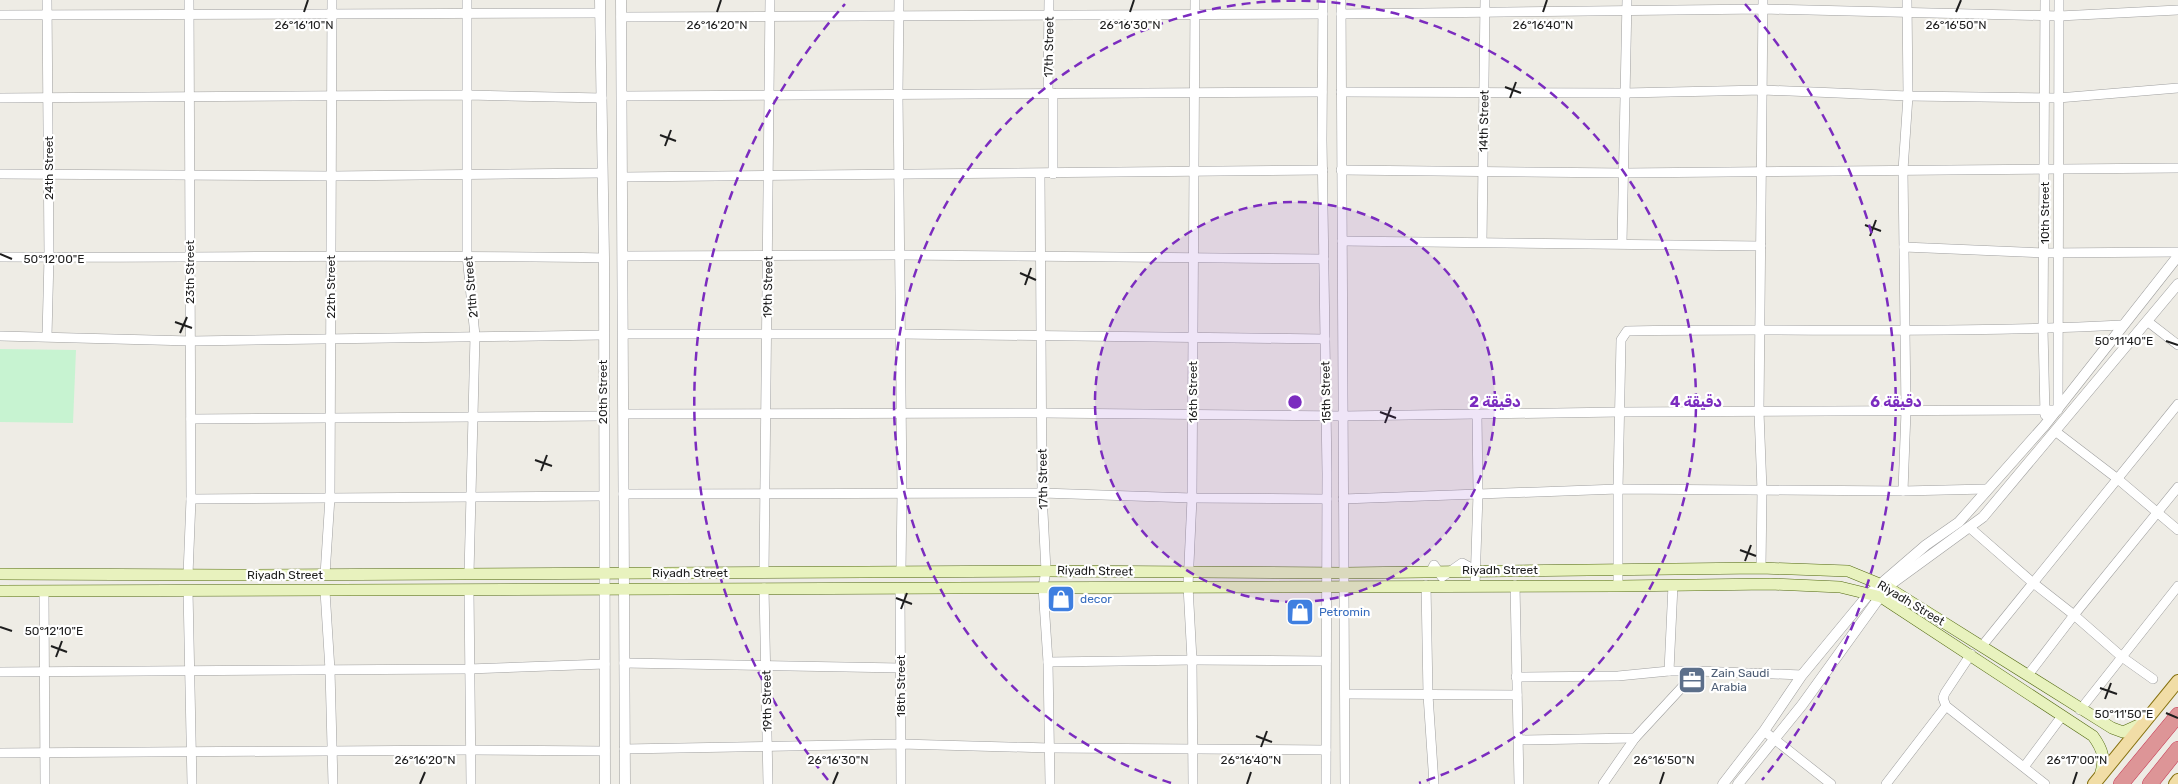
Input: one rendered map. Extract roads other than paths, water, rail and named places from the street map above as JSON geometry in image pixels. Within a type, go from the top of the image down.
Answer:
[{"type":"highway","points":[[2121,784],[2178,715]]},
{"type":"highway","points":[[2150,784],[2178,749]]},
{"type":"main road","name":"Riyadh Street","points":[[0,574],[325,575],[1046,571],[1344,573],[1761,568],[1848,571],[1982,646],[2104,724],[2123,732],[2143,723]]},
{"type":"main road","name":"Riyadh Street","points":[[0,591],[1771,584],[1840,587],[1868,594],[1882,590]]},
{"type":"main road","name":"Riyadh Street","points":[[1882,590],[1971,654],[2093,736],[2102,748],[2104,760],[2097,781]]},
{"type":"main road","points":[[2097,781],[2178,681]]},
{"type":"main road","points":[[2175,784],[2178,780]]},
{"type":"street","name":"24th Street","points":[[47,0],[49,174],[47,336]]},
{"type":"street","name":"23th Street","points":[[188,575],[191,499],[189,0]]},
{"type":"street","name":"22th Street","points":[[325,575],[330,497],[332,0]]},
{"type":"street","name":"21th Street","points":[[467,0],[468,255],[475,336],[469,574]]},
{"type":"street","name":"20th Street","points":[[600,0],[604,258],[605,784]]},
{"type":"street","name":"20th Street","points":[[620,0],[624,334],[623,573],[625,784]]},
{"type":"street","name":"19th Street","points":[[764,573],[768,335],[770,0]]},
{"type":"street","points":[[900,0],[898,94],[902,414],[901,572]]},
{"type":"street","name":"17th Street","points":[[1049,0],[1053,174]]},
{"type":"street","name":"16th Street","points":[[1193,784],[1192,660],[1188,586],[1193,416],[1195,0]]},
{"type":"street","name":"15th Street","points":[[1323,0],[1322,170],[1327,499],[1326,784]]},
{"type":"street","name":"15th Street","points":[[1341,0],[1345,784]]},
{"type":"street","name":"14th Street","points":[[1482,242],[1484,0]]},
{"type":"street","points":[[1622,243],[1627,0]]},
{"type":"street","points":[[1903,491],[1906,411],[1903,170],[1908,96],[1907,0]]},
{"type":"street","name":"10th Street","points":[[2045,0],[2045,253],[2043,329],[2045,425]]},
{"type":"street","name":"10th Street","points":[[2058,410],[2059,0]]},
{"type":"street","points":[[1341,14],[1627,12],[1763,5],[2045,16],[2178,10]]},
{"type":"street","points":[[1761,568],[1762,490],[1759,412],[1763,5]]},
{"type":"street","points":[[0,15],[600,13]]},
{"type":"street","points":[[621,17],[900,14],[1322,14]]},
{"type":"street","points":[[1341,92],[1625,93],[1763,90],[1908,96],[2058,98],[2178,88]]},
{"type":"street","points":[[622,96],[1322,92]]},
{"type":"street","points":[[0,98],[468,95],[602,98]]},
{"type":"street","points":[[1342,170],[1624,173],[2178,168]]},
{"type":"street","points":[[623,178],[1322,170]]},
{"type":"street","points":[[0,174],[332,176],[602,173]]},
{"type":"street","name":"17th Street","points":[[1040,174],[1042,493],[1046,571],[1043,587],[1048,662],[1050,784]]},
{"type":"street","points":[[1342,241],[1761,246]]},
{"type":"street","points":[[1904,247],[2045,253],[2178,252]]},
{"type":"street","points":[[0,257],[331,258],[468,255],[604,258]]},
{"type":"street","points":[[623,256],[899,255],[1324,258]]},
{"type":"street","points":[[1738,784],[1775,739],[1882,590],[1926,545],[1960,522],[2058,410],[2122,325],[2178,256]]},
{"type":"street","points":[[1882,590],[1983,517],[2178,284]]},
{"type":"street","points":[[2147,321],[2178,345]]},
{"type":"street","points":[[1618,586],[1618,489],[1622,340],[1627,331],[2058,329],[2122,325]]},
{"type":"street","points":[[624,334],[901,334],[1325,339]]},
{"type":"street","points":[[0,336],[190,341],[603,335]]},
{"type":"street","points":[[1982,646],[2032,582],[2119,480],[2178,404]]},
{"type":"street","points":[[624,414],[1042,413],[1343,416],[1620,412],[2058,410]]},
{"type":"street","points":[[1475,585],[1478,494],[1476,414]]},
{"type":"street","points":[[191,419],[603,416]]},
{"type":"street","points":[[2055,431],[2119,480],[2178,530]]},
{"type":"street","points":[[2028,675],[2178,487]]},
{"type":"street","points":[[1343,499],[1618,489],[1903,491],[1987,489]]},
{"type":"street","points":[[623,494],[766,495],[902,492],[1327,499]]},
{"type":"street","points":[[191,499],[603,496]]},
{"type":"street","points":[[1970,527],[2032,582],[2074,615],[2122,657],[2152,679]]},
{"type":"street","points":[[1426,585],[1428,696],[1434,784]]},
{"type":"street","points":[[1515,585],[1520,784]]},
{"type":"street","points":[[1669,671],[1673,585]]},
{"type":"street","points":[[2080,710],[2178,586]]},
{"type":"street","name":"19th Street","points":[[764,588],[768,784]]},
{"type":"street","name":"18th Street","points":[[900,588],[901,784]]},
{"type":"street","points":[[188,590],[192,784]]},
{"type":"street","points":[[469,590],[468,669],[471,784]]},
{"type":"street","points":[[44,591],[45,784]]},
{"type":"street","points":[[324,591],[330,670],[333,784]]},
{"type":"street","points":[[1722,784],[1764,731],[1802,675],[1868,594]]},
{"type":"street","points":[[1971,654],[1943,698],[1946,706],[2044,784]]},
{"type":"street","points":[[1048,662],[1326,661]]},
{"type":"street","points":[[624,663],[901,668]]},
{"type":"street","points":[[0,672],[468,669],[604,664]]},
{"type":"street","points":[[1516,677],[1618,676],[1669,671],[1802,675]]},
{"type":"street","points":[[1603,784],[1635,738],[1697,671]]},
{"type":"street","points":[[1344,694],[1428,696],[1517,695]]},
{"type":"street","points":[[1886,784],[1946,706]]},
{"type":"street","points":[[2024,767],[2062,716]]},
{"type":"street","points":[[1764,731],[1831,784]]},
{"type":"street","points":[[1518,740],[1635,738]]},
{"type":"street","points":[[624,749],[901,744],[1050,748],[1326,750]]},
{"type":"street","points":[[0,752],[605,751]]},
{"type":"place","name":"decor","points":[[1061,599]]},
{"type":"place","name":"Petromin","points":[[1300,612]]},
{"type":"place","name":"Zain Saudi Arabia","points":[[1692,680]]}]
